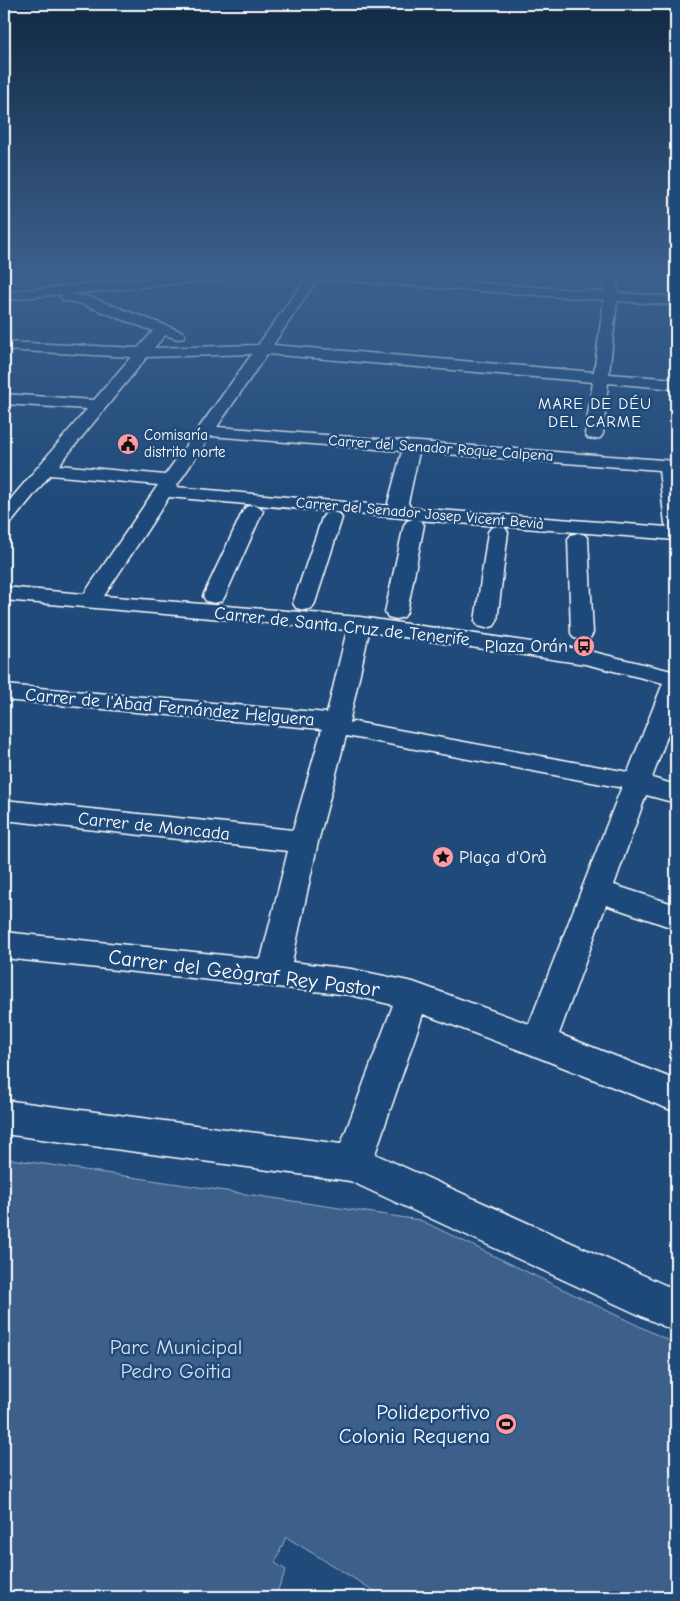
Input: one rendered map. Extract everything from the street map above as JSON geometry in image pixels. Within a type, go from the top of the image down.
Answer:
[{"type":"street","points":[[78,350],[143,353],[246,350]]},
{"type":"street","points":[[4,519],[146,350]]},
{"type":"street","points":[[90,601],[166,486],[263,350]]},
{"type":"street","points":[[272,350],[676,384]]},
{"type":"street","points":[[594,434],[605,350]]},
{"type":"street","points":[[4,399],[99,405]]},
{"type":"street","name":"Carrer del Senador Roque Calpena","points":[[205,431],[672,466]]},
{"type":"street","points":[[396,612],[410,519],[398,503],[412,446]]},
{"type":"street","points":[[672,466],[676,529]]},
{"type":"street","name":"Carrer del Senador Josep Vicent Bevià","points":[[45,469],[410,519],[676,529]]},
{"type":"street","points":[[11,485],[31,486]]},
{"type":"street","points":[[214,596],[253,511]]},
{"type":"street","points":[[304,603],[332,518]]},
{"type":"street","points":[[486,621],[498,532]]},
{"type":"street","points":[[578,539],[582,633]]},
{"type":"street","name":"Carrer de Santa Cruz de Tenerife","points":[[4,594],[360,624],[585,657],[676,679]]},
{"type":"street","points":[[272,975],[304,842],[346,726],[360,624]]},
{"type":"street","points":[[539,1042],[595,890],[628,781],[676,679]]},
{"type":"street","name":"Carrer de l'Abad Fernández Helguera","points":[[4,692],[346,726]]},
{"type":"street","points":[[346,726],[628,781],[676,794]]},
{"type":"street","name":"Carrer de Moncada","points":[[4,810],[304,842]]},
{"type":"street","points":[[595,890],[676,917]]},
{"type":"street","name":"Carrer del Geògraf Rey Pastor","points":[[4,945],[351,982],[412,996],[539,1042],[676,1096]]},
{"type":"street","points":[[353,1163],[412,996]]},
{"type":"street","points":[[4,1117],[353,1163],[676,1311]]},
{"type":"green space","name":"Parc Municipal Pedro Goitia","points":[[4,1158],[420,1220],[676,1344],[676,1597],[384,1597],[286,1537],[275,1563],[286,1570],[275,1597],[4,1597]]},
{"type":"place","name":"Comisaría distrito norte","points":[[128,444]]},
{"type":"place","name":"Plaza Orán","points":[[584,646]]},
{"type":"place","name":"Plaça d'Orà","points":[[443,857]]},
{"type":"place","name":"Polideportivo Colonia Requena","points":[[506,1424]]},
{"type":"district","name":"MARE DE DÉU DEL CARME","points":[[595,412]]}]
